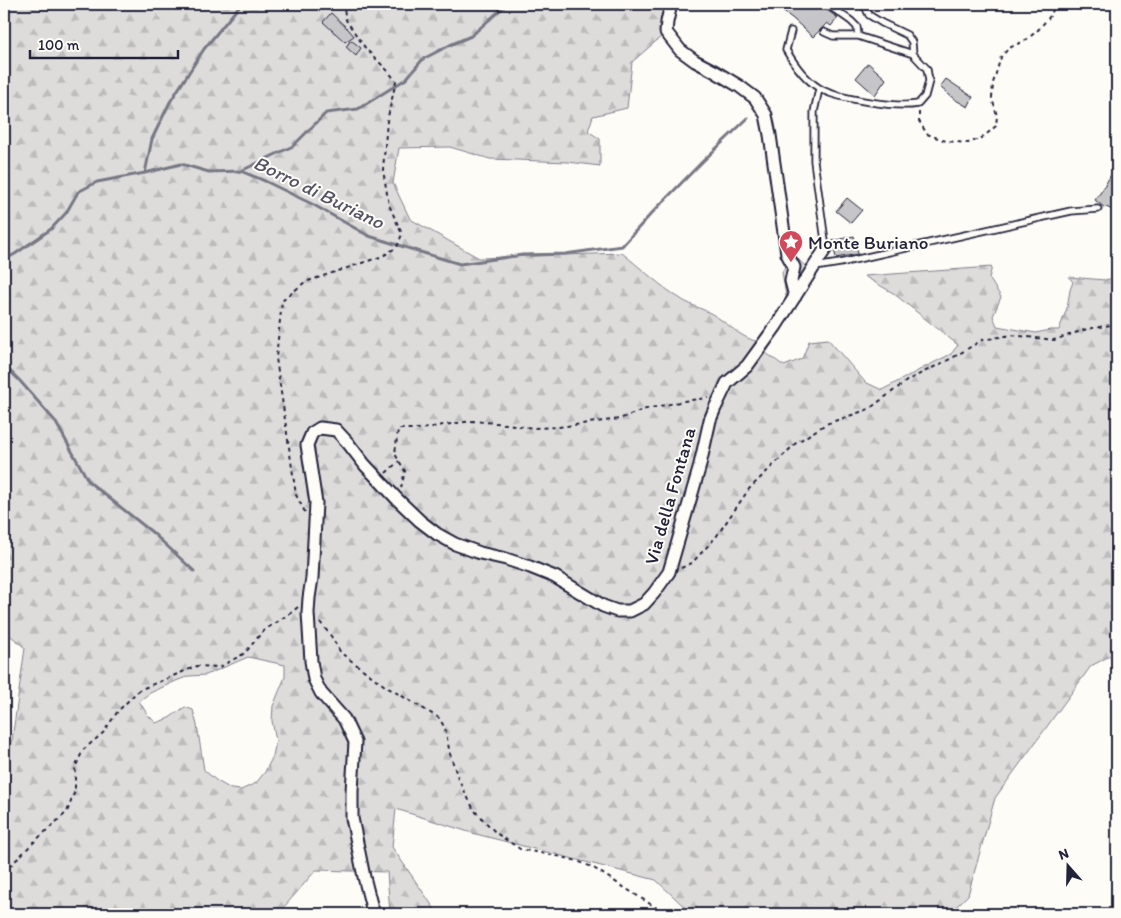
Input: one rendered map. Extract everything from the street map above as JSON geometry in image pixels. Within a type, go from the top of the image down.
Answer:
[{"type":"street","points":[[671,4],[666,32],[680,50],[755,98],[766,115],[788,254],[794,267],[791,281],[795,297]]},
{"type":"street","name":"Via della Fontana","points":[[375,914],[364,877],[352,818],[355,742],[344,719],[321,693],[314,679],[311,661],[308,613],[316,504],[307,445],[312,433],[320,428],[336,430],[398,500],[437,534],[455,544],[530,567],[554,577],[602,606],[617,611],[630,611],[644,604],[669,572],[699,469],[710,420],[727,384],[747,366],[776,326],[826,248]]},
{"type":"street","points":[[794,267],[810,272]]},
{"type":"lane","points":[[827,4],[851,21],[857,28],[858,36]]},
{"type":"lane","points":[[864,4],[869,15],[907,35],[912,42],[913,54]]},
{"type":"lane","points":[[790,31],[786,50],[794,64],[820,88],[835,95],[909,106],[918,104],[925,96],[929,81],[927,68],[913,54],[858,36],[833,36],[824,32]]},
{"type":"lane","points":[[820,88],[814,112],[814,161],[826,248]]},
{"type":"lane","points":[[810,272],[840,263],[1071,211],[1098,210]]},
{"type":"path","points":[[315,533],[296,495],[276,358],[282,301],[306,282],[384,256],[397,247],[402,234],[389,205],[383,170],[388,121],[396,81],[366,49],[346,20],[343,4]]},
{"type":"path","points":[[918,104],[919,121],[927,134],[946,141],[968,143],[982,138],[996,126],[997,116],[992,98],[993,83],[1001,57],[1009,48],[1026,40],[1038,30],[1051,15],[1055,4]]},
{"type":"path","points":[[669,572],[692,563],[716,537],[749,489],[796,443],[826,424],[868,409],[908,380],[954,357],[982,340],[1011,335],[1054,340],[1087,330],[1117,324]]},
{"type":"path","points":[[398,500],[405,472],[396,454],[398,429],[423,429],[473,421],[534,428],[559,427],[619,419],[646,409],[684,401],[720,397]]},
{"type":"path","points":[[379,480],[399,461]]},
{"type":"path","points":[[4,872],[67,812],[75,791],[75,768],[84,750],[103,733],[118,711],[139,690],[197,666],[220,667],[245,653],[263,631],[309,598]]},
{"type":"path","points":[[308,613],[322,624],[341,653],[385,686],[439,718],[445,728],[450,754],[458,778],[474,810],[496,834],[520,849],[562,857],[592,867],[666,914]]},
{"type":"green space","points":[[4,4],[674,4],[670,23],[673,35],[681,47],[696,59],[724,72],[749,90],[765,110],[776,140],[790,246],[794,255],[805,266],[817,255],[816,273],[766,353],[784,366],[802,359],[809,341],[828,339],[865,382],[882,390],[951,354],[958,345],[893,293],[864,276],[992,267],[989,278],[1001,297],[993,316],[997,326],[1036,333],[1059,330],[1067,308],[1073,282],[1069,277],[1105,280],[1117,277],[1117,652],[1091,666],[995,798],[968,895],[949,914],[692,914],[656,880],[472,833],[396,809],[392,847],[438,914],[390,914],[387,872],[316,870],[278,914],[4,914],[4,756],[12,740],[25,648],[4,630]],"holes":[[[662,36],[684,58],[742,90],[759,107],[765,120],[787,263],[782,272],[787,302],[759,342],[740,334],[712,314],[676,296],[622,253],[479,258],[410,219],[393,183],[399,148],[450,147],[490,159],[568,162],[600,166],[600,139],[588,131],[593,116],[627,108],[632,62]],[[248,657],[285,665],[285,677],[273,706],[272,721],[276,741],[273,756],[265,772],[256,783],[241,790],[231,789],[217,781],[204,770],[193,710],[185,707],[169,718],[156,723],[147,714],[139,701],[150,693],[176,681],[189,676],[206,675]]]},
{"type":"building","points":[[772,4],[822,4],[824,8],[838,18],[831,26],[827,23],[813,37],[792,18]]},
{"type":"building","points":[[331,13],[354,36],[345,42],[323,22]]},
{"type":"building","points":[[351,40],[361,48],[356,56],[346,47]]},
{"type":"building","points":[[868,63],[886,79],[875,95],[856,78]]},
{"type":"building","points":[[946,79],[973,97],[968,107],[954,99],[940,87]]},
{"type":"building","points":[[1117,164],[1117,212],[1105,208],[1095,200]]},
{"type":"building","points":[[847,198],[862,210],[851,223],[836,211]]},
{"type":"building","points":[[854,236],[858,254],[836,258],[832,241]]},
{"type":"waterway","points":[[145,173],[152,139],[170,102],[204,49],[241,4]]},
{"type":"waterway","points":[[241,171],[293,146],[326,113],[358,109],[406,79],[423,59],[471,36],[507,4]]},
{"type":"waterway","name":"Borro di Buriano","points":[[4,260],[51,229],[66,213],[78,192],[97,182],[181,164],[209,172],[241,171],[312,204],[369,236],[460,264],[522,255],[565,254],[622,246],[703,161],[748,118]]},
{"type":"waterway","points":[[4,365],[55,421],[89,482],[153,533],[194,571]]},
{"type":"place","name":"Monte Buriano","points":[[791,263]]}]
